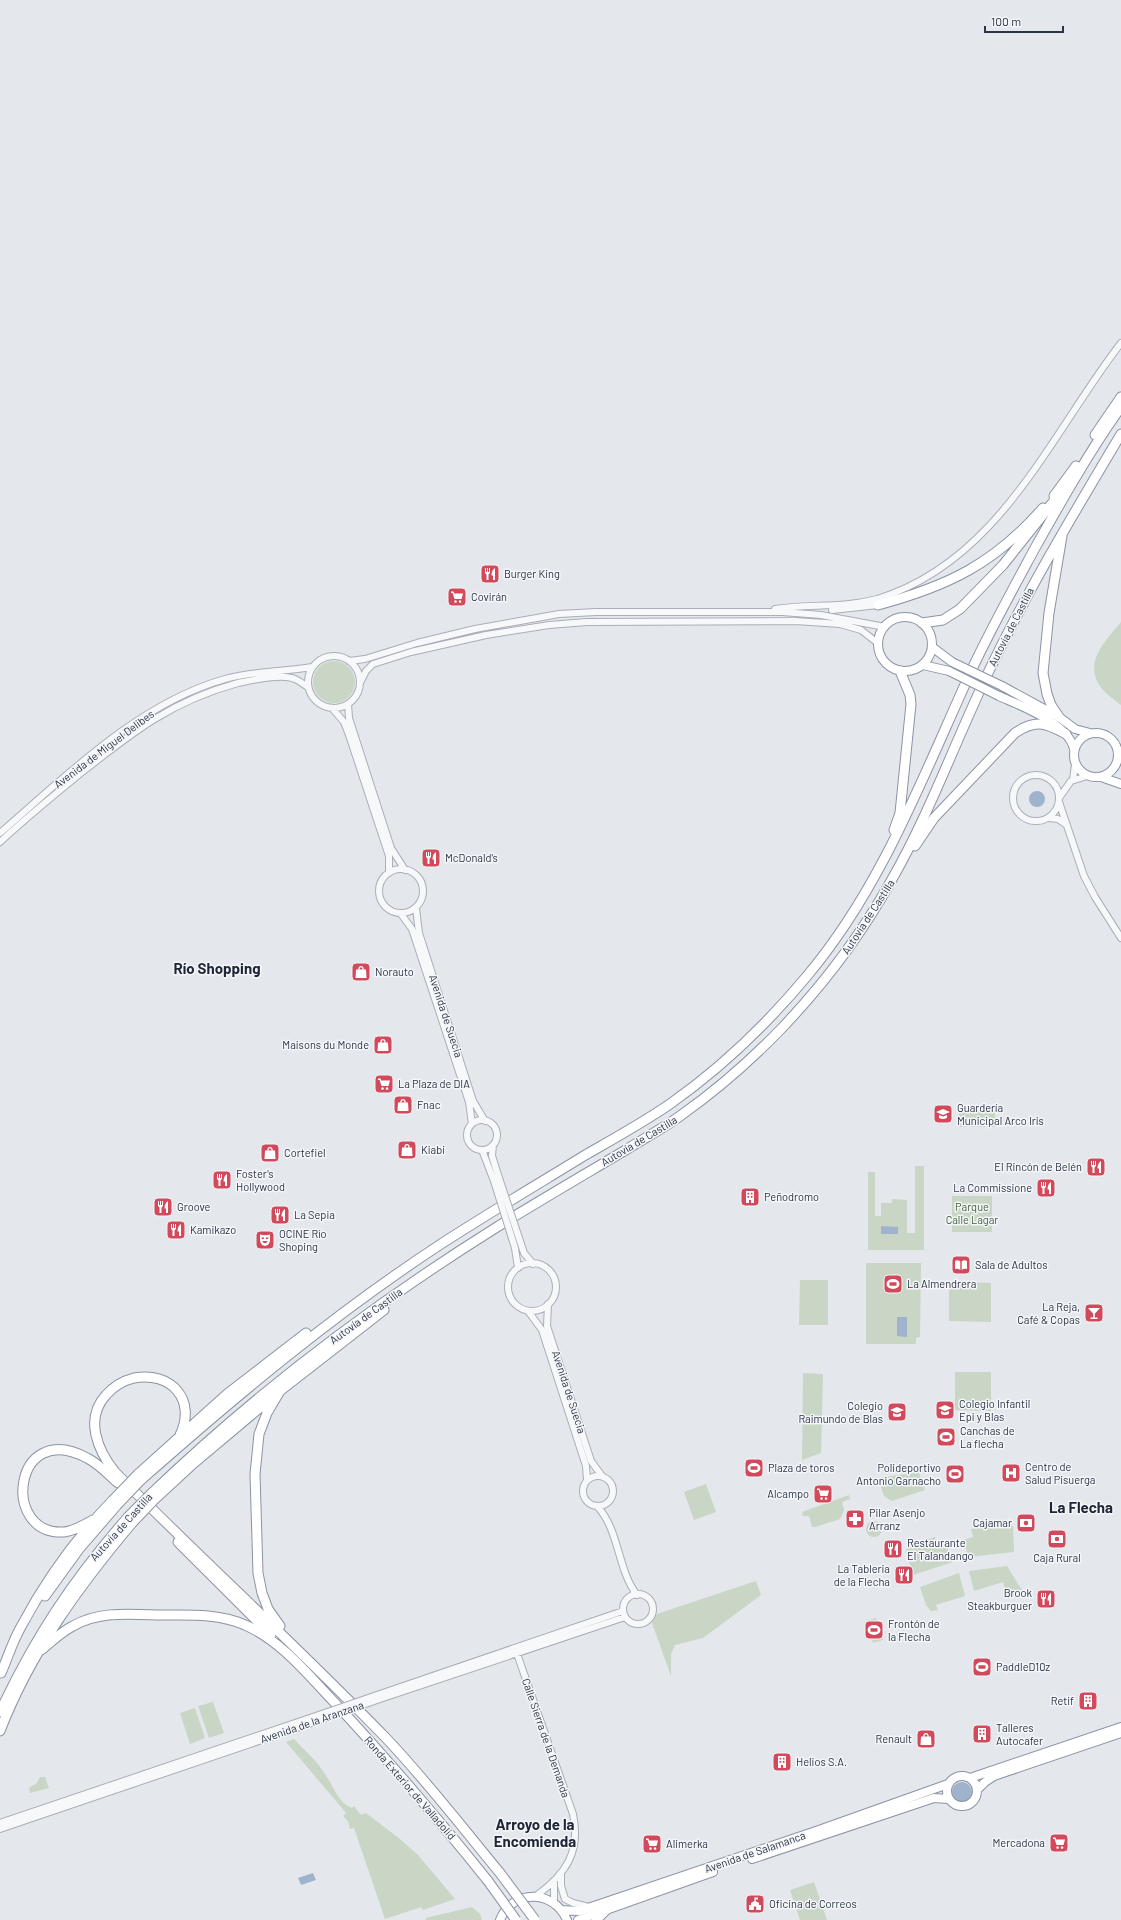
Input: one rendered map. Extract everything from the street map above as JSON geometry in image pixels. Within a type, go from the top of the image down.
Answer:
[{"type":"highway","points":[[922,623],[932,638],[932,647],[928,660],[923,665],[908,671],[900,671],[887,664],[882,658],[879,644],[879,638],[885,627],[895,620],[907,618],[922,623],[943,620],[954,614],[1003,565],[1053,503],[1105,418],[1121,397]]},
{"type":"highway","name":"Autovía de Castilla","points":[[1,1674],[36,1610],[62,1572],[115,1502],[139,1477],[299,1346],[407,1267],[492,1212],[649,1118],[672,1102],[729,1056],[771,1017],[810,973],[838,935],[880,868],[905,819],[975,663],[1016,583],[1066,492],[1121,407]]},
{"type":"highway","name":"Autovía de Castilla","points":[[0,1712],[27,1657],[50,1619],[87,1566],[153,1496],[240,1414],[371,1312],[499,1226],[680,1116],[737,1071],[783,1027],[823,982],[851,946],[893,879],[917,830],[988,673],[1033,584],[1121,434]]},
{"type":"highway","points":[[878,605],[942,585],[978,565],[1007,544],[1033,519],[1076,466]]},
{"type":"highway","points":[[1059,717],[1051,705],[1047,694],[1043,673],[1049,613],[1063,531]]},
{"type":"highway","points":[[932,647],[952,662],[1002,686],[1059,717],[1075,729],[1109,736],[1117,747],[1118,760],[1121,768]]},
{"type":"highway","points":[[923,665],[949,671],[1038,714],[1066,734],[1071,740],[1074,749],[1075,764],[1082,773],[1087,776],[1101,777],[1121,784]]},
{"type":"highway","points":[[880,868],[900,813],[910,722],[910,695],[900,671]]},
{"type":"highway","points":[[893,879],[934,818],[1015,733],[1028,725],[1036,723],[1066,734]]},
{"type":"highway","points":[[1074,749],[1080,739],[1090,733]]},
{"type":"highway","points":[[1101,777],[1112,771],[1118,760]]},
{"type":"highway","points":[[153,1496],[280,1391],[382,1312],[499,1226]]},
{"type":"highway","points":[[139,1477],[180,1435],[228,1394],[302,1336],[386,1278],[407,1267]]},
{"type":"highway","points":[[180,1435],[186,1419],[185,1402],[174,1388],[154,1378],[135,1378],[118,1384],[103,1398],[95,1416],[95,1432],[98,1444],[102,1453],[115,1472],[315,1666]]},
{"type":"highway","points":[[280,1391],[267,1413],[259,1434],[256,1449],[254,1474],[258,1573],[262,1593],[274,1619],[315,1666]]},
{"type":"highway","points":[[93,1520],[66,1532],[50,1530],[36,1522],[25,1508],[21,1497],[22,1481],[29,1465],[45,1452],[62,1450],[87,1458],[102,1468],[242,1606],[296,1662]]},
{"type":"highway","points":[[1,1674],[21,1626],[63,1560],[93,1520],[115,1502]]},
{"type":"highway","points":[[0,1731],[45,1640],[74,1596],[130,1520]]},
{"type":"highway","points":[[41,1650],[73,1626],[103,1616],[118,1614],[198,1616],[225,1618],[245,1624],[273,1642],[296,1662]]},
{"type":"highway","name":"Ronda Exterior de Valladolid","points":[[296,1662],[409,1785],[488,1881],[516,1920]]},
{"type":"highway","name":"Ronda Exterior de Valladolid","points":[[315,1666],[415,1771],[500,1873],[535,1920]]},
{"type":"highway","points":[[970,1778],[976,1785],[977,1790],[975,1798],[965,1806],[957,1806],[948,1799],[946,1793],[948,1784],[953,1778],[960,1776],[970,1778],[1121,1727]]},
{"type":"highway","points":[[977,1790],[994,1776],[1121,1733]]},
{"type":"highway","name":"Avenida de Salamanca","points":[[562,1910],[579,1911],[816,1831],[948,1784]]},
{"type":"highway","name":"Avenida de Salamanca","points":[[578,1920],[608,1908],[934,1798],[948,1799]]},
{"type":"highway","points":[[500,1920],[506,1909],[514,1901],[525,1897],[536,1896],[554,1903],[562,1910],[567,1920]]},
{"type":"highway","points":[[596,1920],[608,1908]]},
{"type":"street","points":[[759,611],[786,607],[830,606],[876,599],[925,578],[948,563],[975,540],[1000,514],[1032,474],[1121,343]]},
{"type":"street","points":[[782,612],[833,610],[878,605]]},
{"type":"street","points":[[349,661],[475,629],[559,614],[596,612],[759,611],[821,615],[885,627]]},
{"type":"street","points":[[360,683],[355,667],[349,661],[344,658],[332,656],[320,660],[312,667],[308,680],[308,687],[314,699],[325,706],[332,708],[340,707],[348,704],[355,697],[366,671],[373,664],[411,652],[486,635],[549,625],[587,622],[795,621],[840,624],[861,630],[879,644]]},
{"type":"street","name":"Avenida de Miguel Delibes","points":[[0,833],[104,746],[161,706],[184,694],[226,679],[247,674],[312,667]]},
{"type":"street","name":"Avenida de Miguel Delibes","points":[[0,842],[56,794],[132,734],[165,712],[186,701],[213,690],[249,681],[282,677],[295,679],[308,687]]},
{"type":"street","points":[[348,704],[349,718],[391,848],[405,870]]},
{"type":"street","points":[[332,708],[344,722],[350,735],[389,856],[389,873]]},
{"type":"street","points":[[1049,818],[1057,809],[1059,800],[1071,782],[1075,764]]},
{"type":"street","points":[[1067,825],[1058,819],[1049,818],[1036,822],[1022,817],[1014,806],[1014,792],[1018,784],[1029,776],[1043,776],[1054,784],[1086,880],[1121,938]]},
{"type":"street","points":[[1054,784],[1071,782],[1087,776]]},
{"type":"street","points":[[399,869],[405,870],[416,874],[422,884],[423,895],[416,908],[400,914],[386,908],[380,897],[380,884],[389,873],[399,869]]},
{"type":"street","name":"Avenida de Suecia","points":[[416,908],[419,933],[471,1093],[478,1111],[485,1121]]},
{"type":"street","name":"Avenida de Suecia","points":[[400,914],[412,929],[469,1102],[472,1124]]},
{"type":"street","points":[[493,1145],[482,1150],[473,1147],[468,1140],[467,1132],[472,1124],[480,1120],[485,1121],[490,1123],[496,1131],[496,1141],[493,1145],[492,1156],[496,1179],[515,1248],[518,1268]]},
{"type":"street","points":[[482,1150],[496,1179],[524,1253],[533,1264]]},
{"type":"street","points":[[533,1264],[546,1268],[554,1279],[555,1293],[548,1304],[542,1309],[528,1311],[516,1306],[509,1295],[508,1283],[510,1277],[518,1268],[533,1264]]},
{"type":"street","name":"Avenida de Suecia","points":[[548,1304],[547,1326],[591,1461],[602,1476]]},
{"type":"street","name":"Avenida de Suecia","points":[[528,1311],[542,1330],[586,1466],[587,1480]]},
{"type":"street","points":[[607,1516],[597,1506],[588,1502],[584,1496],[583,1488],[587,1480],[592,1477],[602,1476],[610,1482],[612,1486],[613,1492],[608,1502],[607,1516],[633,1596]]},
{"type":"street","points":[[597,1506],[608,1502]]},
{"type":"street","points":[[633,1596],[644,1596],[650,1602],[652,1608],[650,1617],[646,1622],[639,1624],[631,1623],[624,1614],[624,1604],[633,1596]]},
{"type":"street","name":"Avenida de la Aranzana","points":[[0,1823],[624,1614]]},
{"type":"street","name":"Calle Sierra de la Demanda","points":[[516,1650],[575,1824],[576,1834],[571,1856],[561,1874],[554,1883],[536,1896]]},
{"type":"street","name":"Avenida de la Aranzana","points":[[0,1829],[308,1721]]},
{"type":"street","points":[[561,1874],[561,1886],[565,1899],[572,1903],[591,1907]]},
{"type":"street","points":[[554,1883],[554,1903]]},
{"type":"green space","points":[[1121,622],[1121,705],[1102,689],[1095,677],[1094,668],[1095,660],[1099,651]]},
{"type":"green space","points":[[334,661],[349,667],[355,682],[349,697],[334,703],[319,697],[313,682],[319,667]]},
{"type":"green space","points":[[959,1105],[995,1105],[995,1127],[959,1127]]},
{"type":"green space","points":[[915,1166],[924,1166],[924,1250],[868,1250],[868,1172],[875,1172],[875,1216],[881,1216],[881,1203],[892,1203],[892,1199],[907,1200],[907,1233],[915,1233]]},
{"type":"green space","name":"Parque Calle Lagar","points":[[952,1196],[992,1196],[992,1232],[952,1232]]},
{"type":"green space","name":"La Almendrera","points":[[866,1263],[921,1263],[920,1337],[916,1338],[916,1344],[866,1344]]},
{"type":"green space","points":[[800,1280],[828,1280],[828,1325],[799,1325]]},
{"type":"green space","points":[[949,1282],[991,1283],[991,1322],[949,1321]]},
{"type":"green space","points":[[955,1372],[991,1372],[991,1411],[955,1410]]},
{"type":"green space","points":[[803,1373],[823,1374],[821,1453],[802,1460]]},
{"type":"green space","points":[[919,1472],[925,1490],[892,1501],[884,1496],[878,1478]]},
{"type":"green space","points":[[706,1484],[716,1512],[694,1520],[684,1492]]},
{"type":"green space","points":[[849,1495],[850,1499],[842,1502],[844,1510],[840,1519],[812,1527],[809,1516],[803,1516],[802,1512]]},
{"type":"green space","points":[[871,1521],[877,1521],[882,1526],[880,1535],[877,1537],[871,1537],[866,1532],[866,1526]]},
{"type":"green space","points":[[1013,1526],[1014,1552],[968,1557],[964,1540],[973,1537],[971,1529]]},
{"type":"green space","points":[[935,1537],[939,1548],[947,1547],[953,1562],[913,1575],[906,1551],[908,1545]]},
{"type":"green space","points":[[1007,1566],[1023,1592],[1006,1594],[1003,1582],[974,1591],[969,1571]]},
{"type":"green space","points":[[959,1573],[965,1596],[936,1605],[938,1610],[931,1611],[926,1605],[920,1587]]},
{"type":"green space","points":[[756,1581],[761,1595],[703,1638],[675,1645],[671,1654],[671,1676],[652,1623],[657,1614]]},
{"type":"green space","name":"Frontón de la Flecha","points":[[876,1618],[883,1640],[873,1643],[866,1621]]},
{"type":"green space","points":[[213,1702],[224,1733],[209,1738],[198,1706]]},
{"type":"green space","points":[[195,1708],[205,1738],[190,1744],[180,1713]]},
{"type":"green space","points":[[294,1739],[322,1769],[339,1798],[347,1806],[352,1808],[354,1806],[361,1815],[366,1813],[400,1839],[418,1855],[455,1899],[423,1910],[421,1907],[385,1919],[354,1828],[350,1829],[348,1821],[343,1816],[346,1813],[286,1742]]},
{"type":"green space","points":[[40,1777],[45,1777],[49,1788],[30,1793],[29,1788],[37,1783]]},
{"type":"green space","points":[[814,1882],[827,1920],[800,1920],[790,1890]]},
{"type":"green space","points":[[472,1907],[480,1914],[482,1920],[426,1920],[426,1918]]},
{"type":"water","points":[[1037,791],[1044,796],[1045,799],[1040,806],[1037,807],[1030,802],[1029,799],[1034,792]]},
{"type":"water","points":[[881,1226],[898,1227],[898,1234],[881,1234]]},
{"type":"water","points":[[897,1317],[907,1317],[907,1337],[897,1336]]},
{"type":"water","points":[[958,1782],[966,1782],[972,1788],[972,1796],[966,1802],[958,1802],[952,1796],[952,1788]]},
{"type":"water","points":[[313,1873],[316,1880],[301,1885],[298,1878]]},
{"type":"place","name":"Burger King","points":[[490,574]]},
{"type":"place","name":"Covirán","points":[[457,597]]},
{"type":"place","name":"McDonald's","points":[[431,858]]},
{"type":"place","name":"Norauto","points":[[361,972]]},
{"type":"place","name":"Maisons du Monde","points":[[383,1045]]},
{"type":"place","name":"La Plaza de DIA","points":[[384,1084]]},
{"type":"place","name":"Fnac","points":[[403,1105]]},
{"type":"place","name":"Guardería Municipal Arco Iris","points":[[943,1114]]},
{"type":"place","name":"Kiabi","points":[[407,1150]]},
{"type":"place","name":"Cortefiel","points":[[270,1153]]},
{"type":"place","name":"El Rincón de Belén","points":[[1096,1167]]},
{"type":"place","name":"Foster's Hollywood","points":[[222,1180]]},
{"type":"place","name":"La Commissione","points":[[1046,1188]]},
{"type":"place","name":"Peñodromo","points":[[750,1197]]},
{"type":"place","name":"Groove","points":[[163,1207]]},
{"type":"place","name":"La Sepia","points":[[280,1215]]},
{"type":"place","name":"Kamikazo","points":[[176,1230]]},
{"type":"place","name":"OCINE Río Shoping","points":[[265,1240]]},
{"type":"place","name":"Sala de Adultos","points":[[961,1265]]},
{"type":"place","name":"La Almendrera","points":[[893,1284]]},
{"type":"place","name":"La Reja, Café & Copas","points":[[1094,1313]]},
{"type":"place","name":"Colegio Infantil Epi y Blas","points":[[945,1410]]},
{"type":"place","name":"Colegio Raimundo de Blas","points":[[897,1412]]},
{"type":"place","name":"Canchas de La flecha","points":[[946,1437]]},
{"type":"place","name":"Plaza de toros","points":[[754,1468]]},
{"type":"place","name":"Centro de Salud Pisuerga","points":[[1011,1473]]},
{"type":"place","name":"Polideportivo Antonio Garnacho","points":[[955,1474]]},
{"type":"place","name":"Alcampo","points":[[823,1494]]},
{"type":"place","name":"Pilar Asenjo Arranz","points":[[855,1519]]},
{"type":"place","name":"Cajamar","points":[[1026,1523]]},
{"type":"place","name":"Caja Rural","points":[[1057,1539]]},
{"type":"place","name":"Restaurante El Talandango","points":[[893,1549]]},
{"type":"place","name":"La Tableria de la Flecha","points":[[904,1575]]},
{"type":"place","name":"Brook Steakburguer","points":[[1046,1599]]},
{"type":"place","name":"Frontón de la Flecha","points":[[874,1630]]},
{"type":"place","name":"PaddleD10z","points":[[982,1667]]},
{"type":"place","name":"Retif","points":[[1088,1701]]},
{"type":"place","name":"Talleres Autocafer","points":[[982,1734]]},
{"type":"place","name":"Renault","points":[[926,1739]]},
{"type":"place","name":"Helios S.A.","points":[[782,1762]]},
{"type":"place","name":"Mercadona","points":[[1059,1843]]},
{"type":"place","name":"Alimerka","points":[[652,1844]]},
{"type":"place","name":"Oficina de Correos","points":[[755,1904]]},
{"type":"district","name":"Río Shopping","points":[[217,969]]},
{"type":"district","name":"La Flecha","points":[[1081,1508]]},
{"type":"district","name":"Arroyo de la Encomienda","points":[[535,1834]]}]
